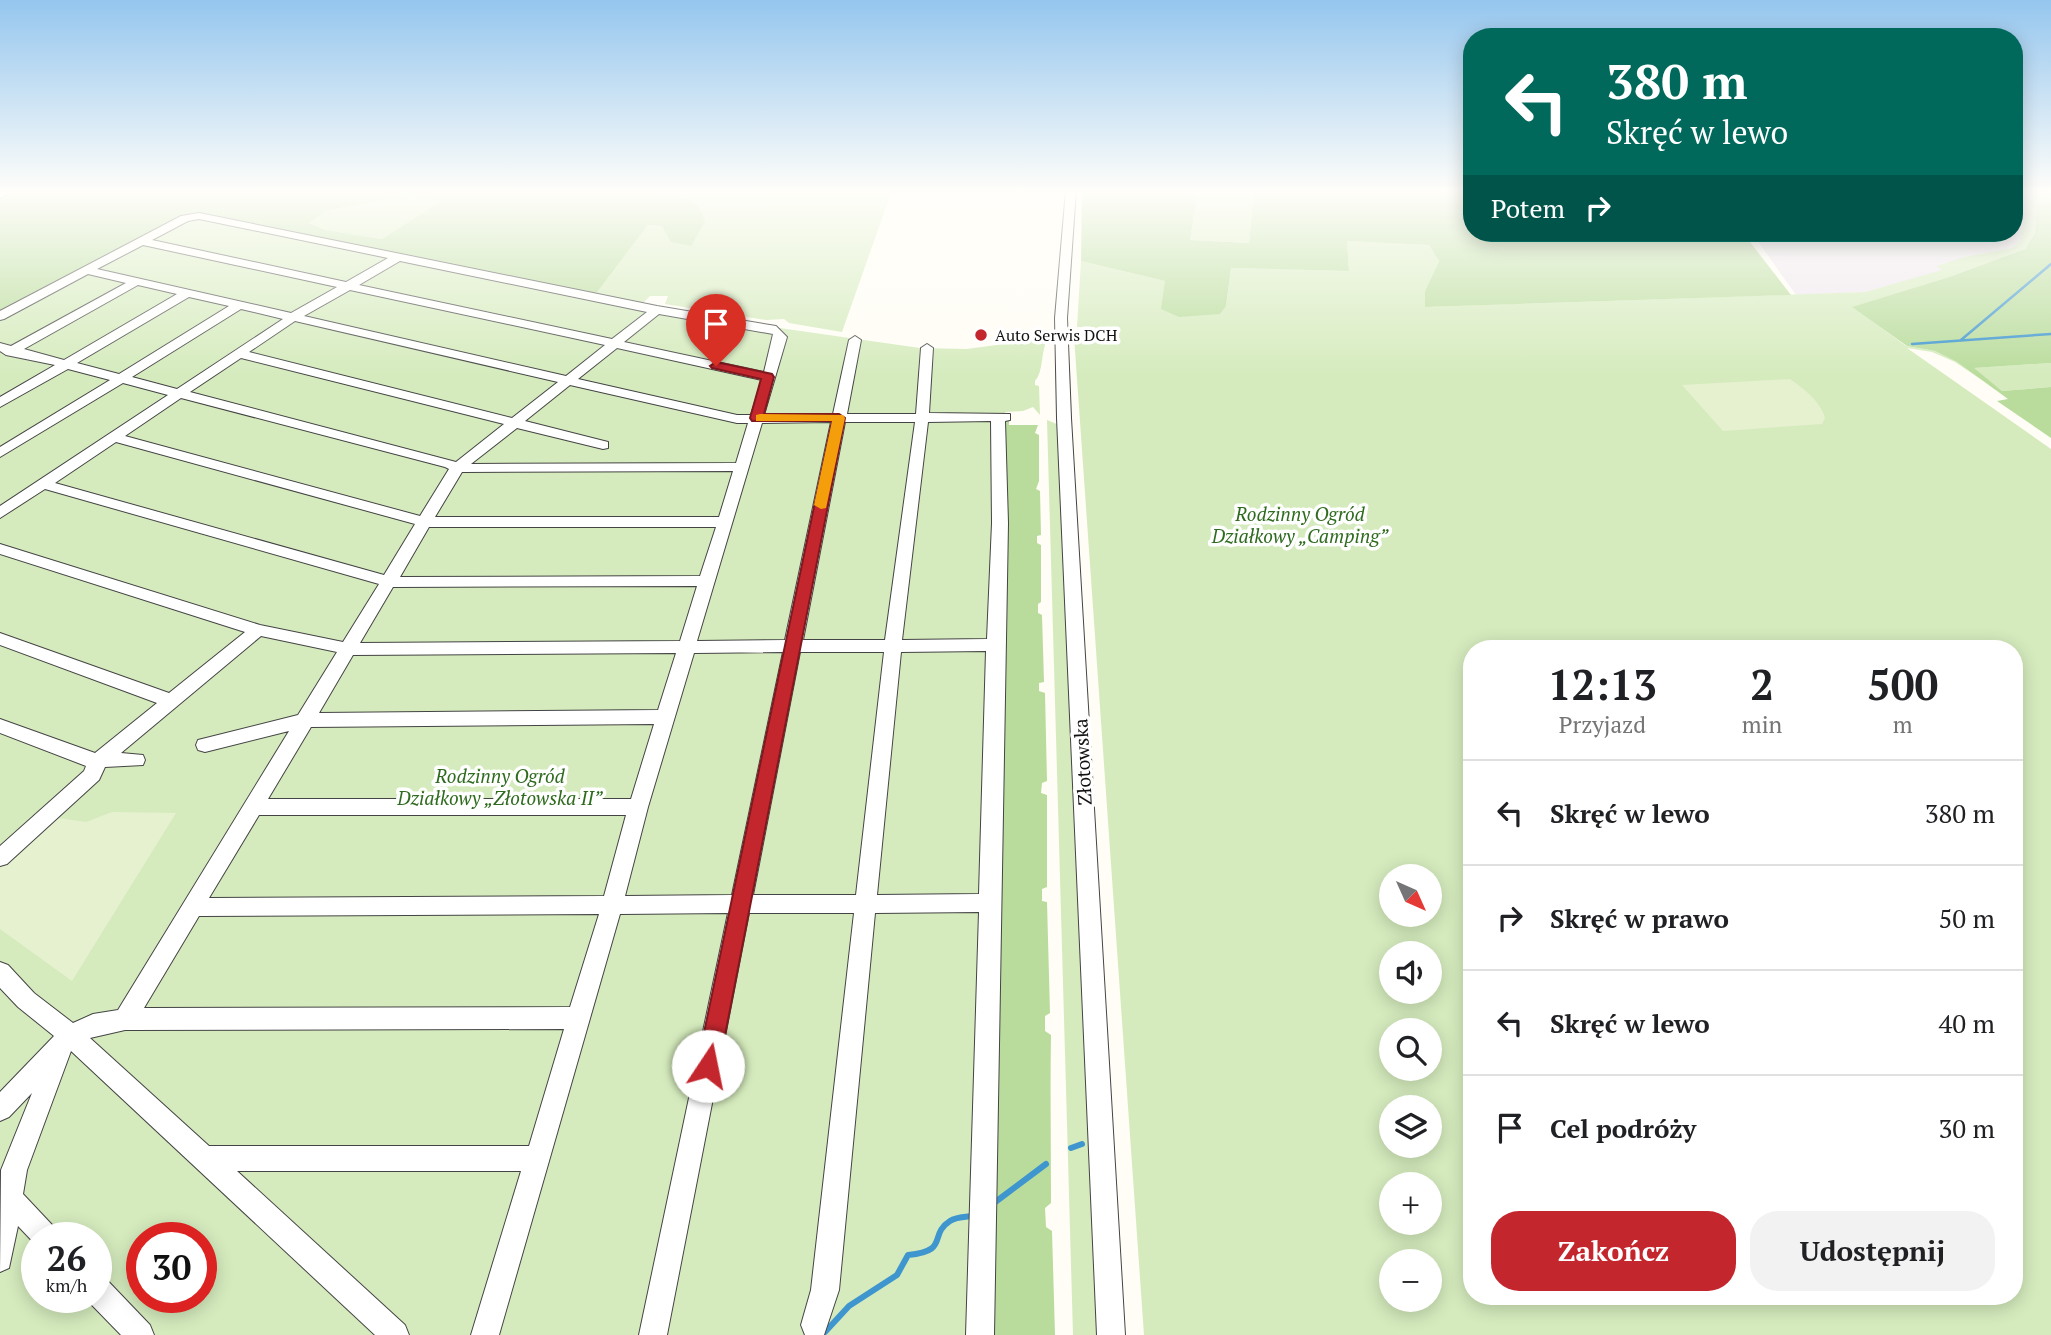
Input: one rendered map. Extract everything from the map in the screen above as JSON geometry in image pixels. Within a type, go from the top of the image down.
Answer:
[{"type":"street","points":[[0,316],[120,252]]},
{"type":"street","points":[[194,252],[768,377]]},
{"type":"street","points":[[375,252],[778,332],[781,337],[689,647],[638,807],[612,905],[485,1335]]},
{"type":"street","name":"Złotowska","points":[[1066,252],[1061,327],[1064,418],[1111,1335]]},
{"type":"street","points":[[0,513],[292,318],[398,257]]},
{"type":"street","points":[[86,270],[737,419],[1002,417],[980,1335]]},
{"type":"street","points":[[4,351],[135,282]]},
{"type":"street","points":[[0,403],[186,294]]},
{"type":"street","points":[[0,453],[238,306]]},
{"type":"street","points":[[124,1019],[457,468],[657,310]]},
{"type":"street","points":[[653,1335],[855,340]]},
{"type":"street","points":[[815,1325],[825,1290],[893,646],[922,418],[927,348]]},
{"type":"street","points":[[4,351],[67,364],[457,468],[742,467]]},
{"type":"street","points":[[240,354],[603,444]]},
{"type":"street","points":[[114,437],[425,522],[726,522]]},
{"type":"street","points":[[43,484],[389,582],[708,581]]},
{"type":"street","points":[[0,549],[258,630],[349,649],[995,645]]},
{"type":"street","points":[[0,858],[92,775],[97,762],[258,630]]},
{"type":"street","points":[[0,639],[172,701]]},
{"type":"street","points":[[205,745],[306,720],[666,717]]},
{"type":"street","points":[[0,726],[97,762],[136,760]]},
{"type":"street","points":[[253,807],[638,807]]},
{"type":"street","points":[[192,907],[989,903]]},
{"type":"street","points":[[0,972],[26,1000],[71,1035],[395,1335]]},
{"type":"street","points":[[0,1109],[71,1035],[93,1025],[124,1019],[579,1018]]},
{"type":"street","points":[[0,1259],[14,1170],[47,1079],[71,1035]]},
{"type":"street","points":[[205,1159],[537,1158]]},
{"type":"street","points":[[10,1200],[32,1222]]},
{"type":"street","points":[[112,1306],[140,1335]]},
{"type":"shaded area","points":[[1766,252],[1989,252],[1964,257],[1944,270],[1865,292],[1796,295]]},
{"type":"green space","points":[[0,252],[117,252],[0,314]]},
{"type":"green space","name":"Rodzinny Ogród Działkowy „Złotowska II”","points":[[117,252],[388,252],[595,295],[627,252],[870,252],[842,332],[789,323],[784,319],[766,320],[665,304],[668,296],[650,296],[642,304],[759,325],[920,348],[967,349],[1048,338],[1040,372],[1035,381],[1035,385],[1039,386],[1040,415],[1033,407],[1023,411],[1005,412],[992,1335],[0,1335],[0,314]]},
{"type":"green space","points":[[388,252],[627,252],[595,295]]},
{"type":"green space","points":[[1081,252],[1348,252],[1349,271],[1231,268],[1226,306],[1220,314],[1179,317],[1161,309],[1165,281],[1081,261]]},
{"type":"green space","name":"Rodzinny Ogród Działkowy „Camping”","points":[[1348,252],[1434,252],[1439,261],[1425,291],[1426,307],[1865,292],[1942,270],[1937,266],[1989,252],[2016,252],[1853,307],[1906,346],[1935,351],[1957,362],[1985,382],[1955,362],[1932,352],[1907,348],[2051,449],[2051,1335],[1144,1335],[1074,336],[1096,335],[1095,327],[1077,327],[1081,261],[1165,281],[1226,306],[1231,268],[1349,271]]},
{"type":"green space","points":[[1434,252],[1758,252],[1791,295],[1425,307],[1425,291],[1439,261]]},
{"type":"green space","points":[[2016,252],[2051,252],[2051,363],[1974,368],[2002,391],[2051,387],[2051,438],[1997,401],[2008,399],[1957,362],[1935,351],[1907,346],[1852,307],[1949,277]]},
{"type":"green space","points":[[2051,363],[2051,387],[2002,391],[1973,368]]},
{"type":"green space","points":[[1790,379],[1806,391],[1819,406],[1825,418],[1822,424],[1723,431],[1682,385]]},
{"type":"green space","points":[[1005,420],[1009,420],[1009,425],[1038,425],[1035,433],[1039,435],[1039,481],[1036,489],[1040,491],[1041,535],[1037,536],[1037,543],[1041,545],[1041,602],[1038,604],[1038,613],[1042,615],[1044,682],[1039,683],[1039,691],[1045,693],[1047,781],[1042,783],[1041,793],[1047,795],[1047,887],[1042,889],[1042,901],[1047,902],[1050,1013],[1045,1016],[1045,1031],[1051,1035],[1051,1203],[1045,1208],[1046,1227],[1052,1231],[1055,1335],[992,1335]]},
{"type":"green space","points":[[1047,420],[1059,425],[1100,1335],[1073,1335]]},
{"type":"green space","points":[[112,812],[176,813],[72,981],[0,929],[0,866],[58,818],[86,822]]},
{"type":"waterway","points":[[1961,340],[2051,264]]},
{"type":"waterway","points":[[1912,344],[2051,334]]},
{"type":"waterway","points":[[1071,1148],[1082,1144]]},
{"type":"waterway","points":[[994,1203],[1046,1164]]},
{"type":"waterway","points":[[825,1332],[849,1306],[897,1275],[908,1255],[921,1253],[934,1246],[940,1232],[950,1221],[973,1216]]},
{"type":"slow traffic","points":[[760,418],[839,418],[821,505]]},
{"type":"place","name":"Auto Serwis DCH","points":[[981,335]]},
{"type":"route","points":[[708,1066],[839,418],[757,418],[768,377],[716,366]]}]
